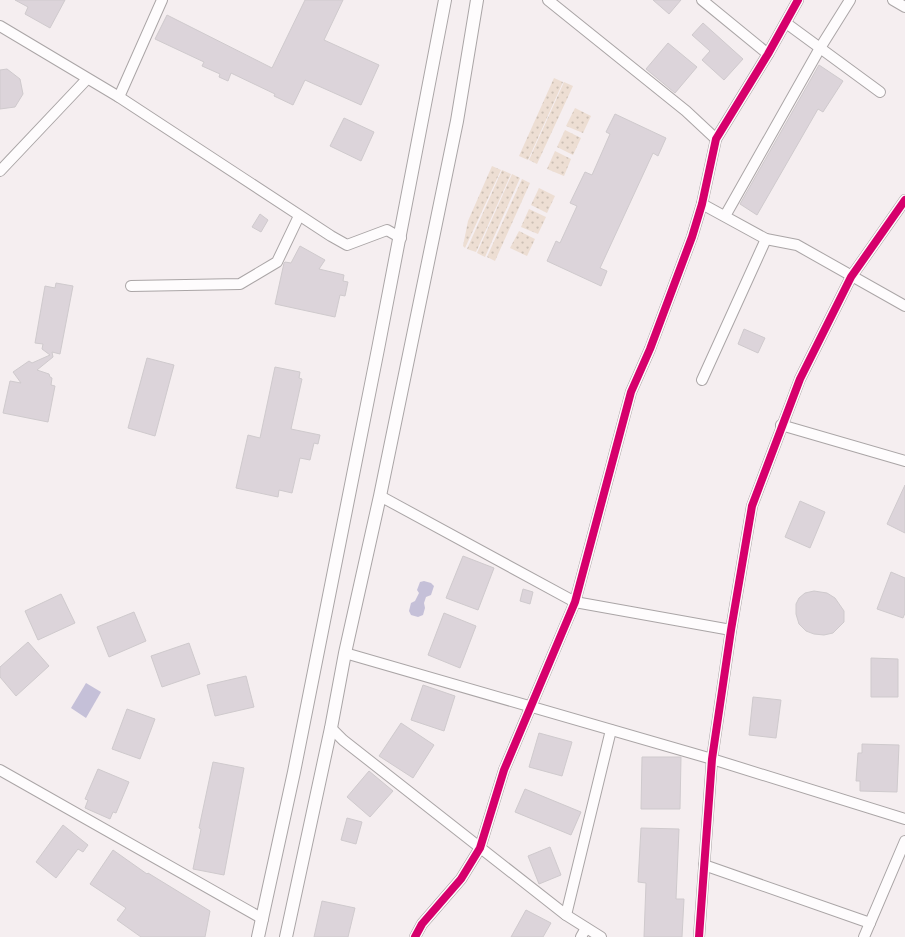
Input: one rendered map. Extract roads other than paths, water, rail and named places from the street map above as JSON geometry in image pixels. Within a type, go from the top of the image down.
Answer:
[{"type":"main road","points":[[258,937],[296,762],[400,238],[445,0]]},
{"type":"main road","points":[[286,937],[331,728],[344,653],[380,496],[457,121],[477,0]]},
{"type":"street","points":[[119,97],[162,0]]},
{"type":"street","points":[[548,0],[686,110],[716,139]]},
{"type":"street","points":[[702,0],[768,54]]},
{"type":"street","points":[[414,937],[422,924],[460,879],[480,848],[504,770],[575,602],[631,392],[653,340],[702,204],[716,139],[768,54],[798,0]]},
{"type":"street","points":[[725,216],[820,48],[850,0]]},
{"type":"street","points":[[893,0],[905,7]]},
{"type":"street","points":[[786,23],[880,92]]},
{"type":"street","points":[[0,26],[119,97],[298,216],[347,245],[387,230],[400,238]]},
{"type":"street","points":[[0,171],[87,79]]},
{"type":"street","points":[[699,937],[712,759],[752,506],[781,425],[800,379],[851,277],[905,200]]},
{"type":"street","points":[[702,204],[766,239],[797,245],[905,306]]},
{"type":"street","points":[[131,286],[240,284],[277,262],[298,216]]},
{"type":"street","points":[[702,380],[766,239]]},
{"type":"street","points":[[781,425],[905,460]]},
{"type":"street","points":[[380,496],[575,602],[731,630]]},
{"type":"street","points":[[344,653],[712,759],[905,819]]},
{"type":"street","points":[[331,728],[343,740],[566,915],[584,932],[601,937]]},
{"type":"street","points":[[566,915],[611,730]]},
{"type":"street","points":[[0,770],[262,919]]},
{"type":"street","points":[[864,937],[905,842]]},
{"type":"street","points":[[704,865],[870,922]]}]
